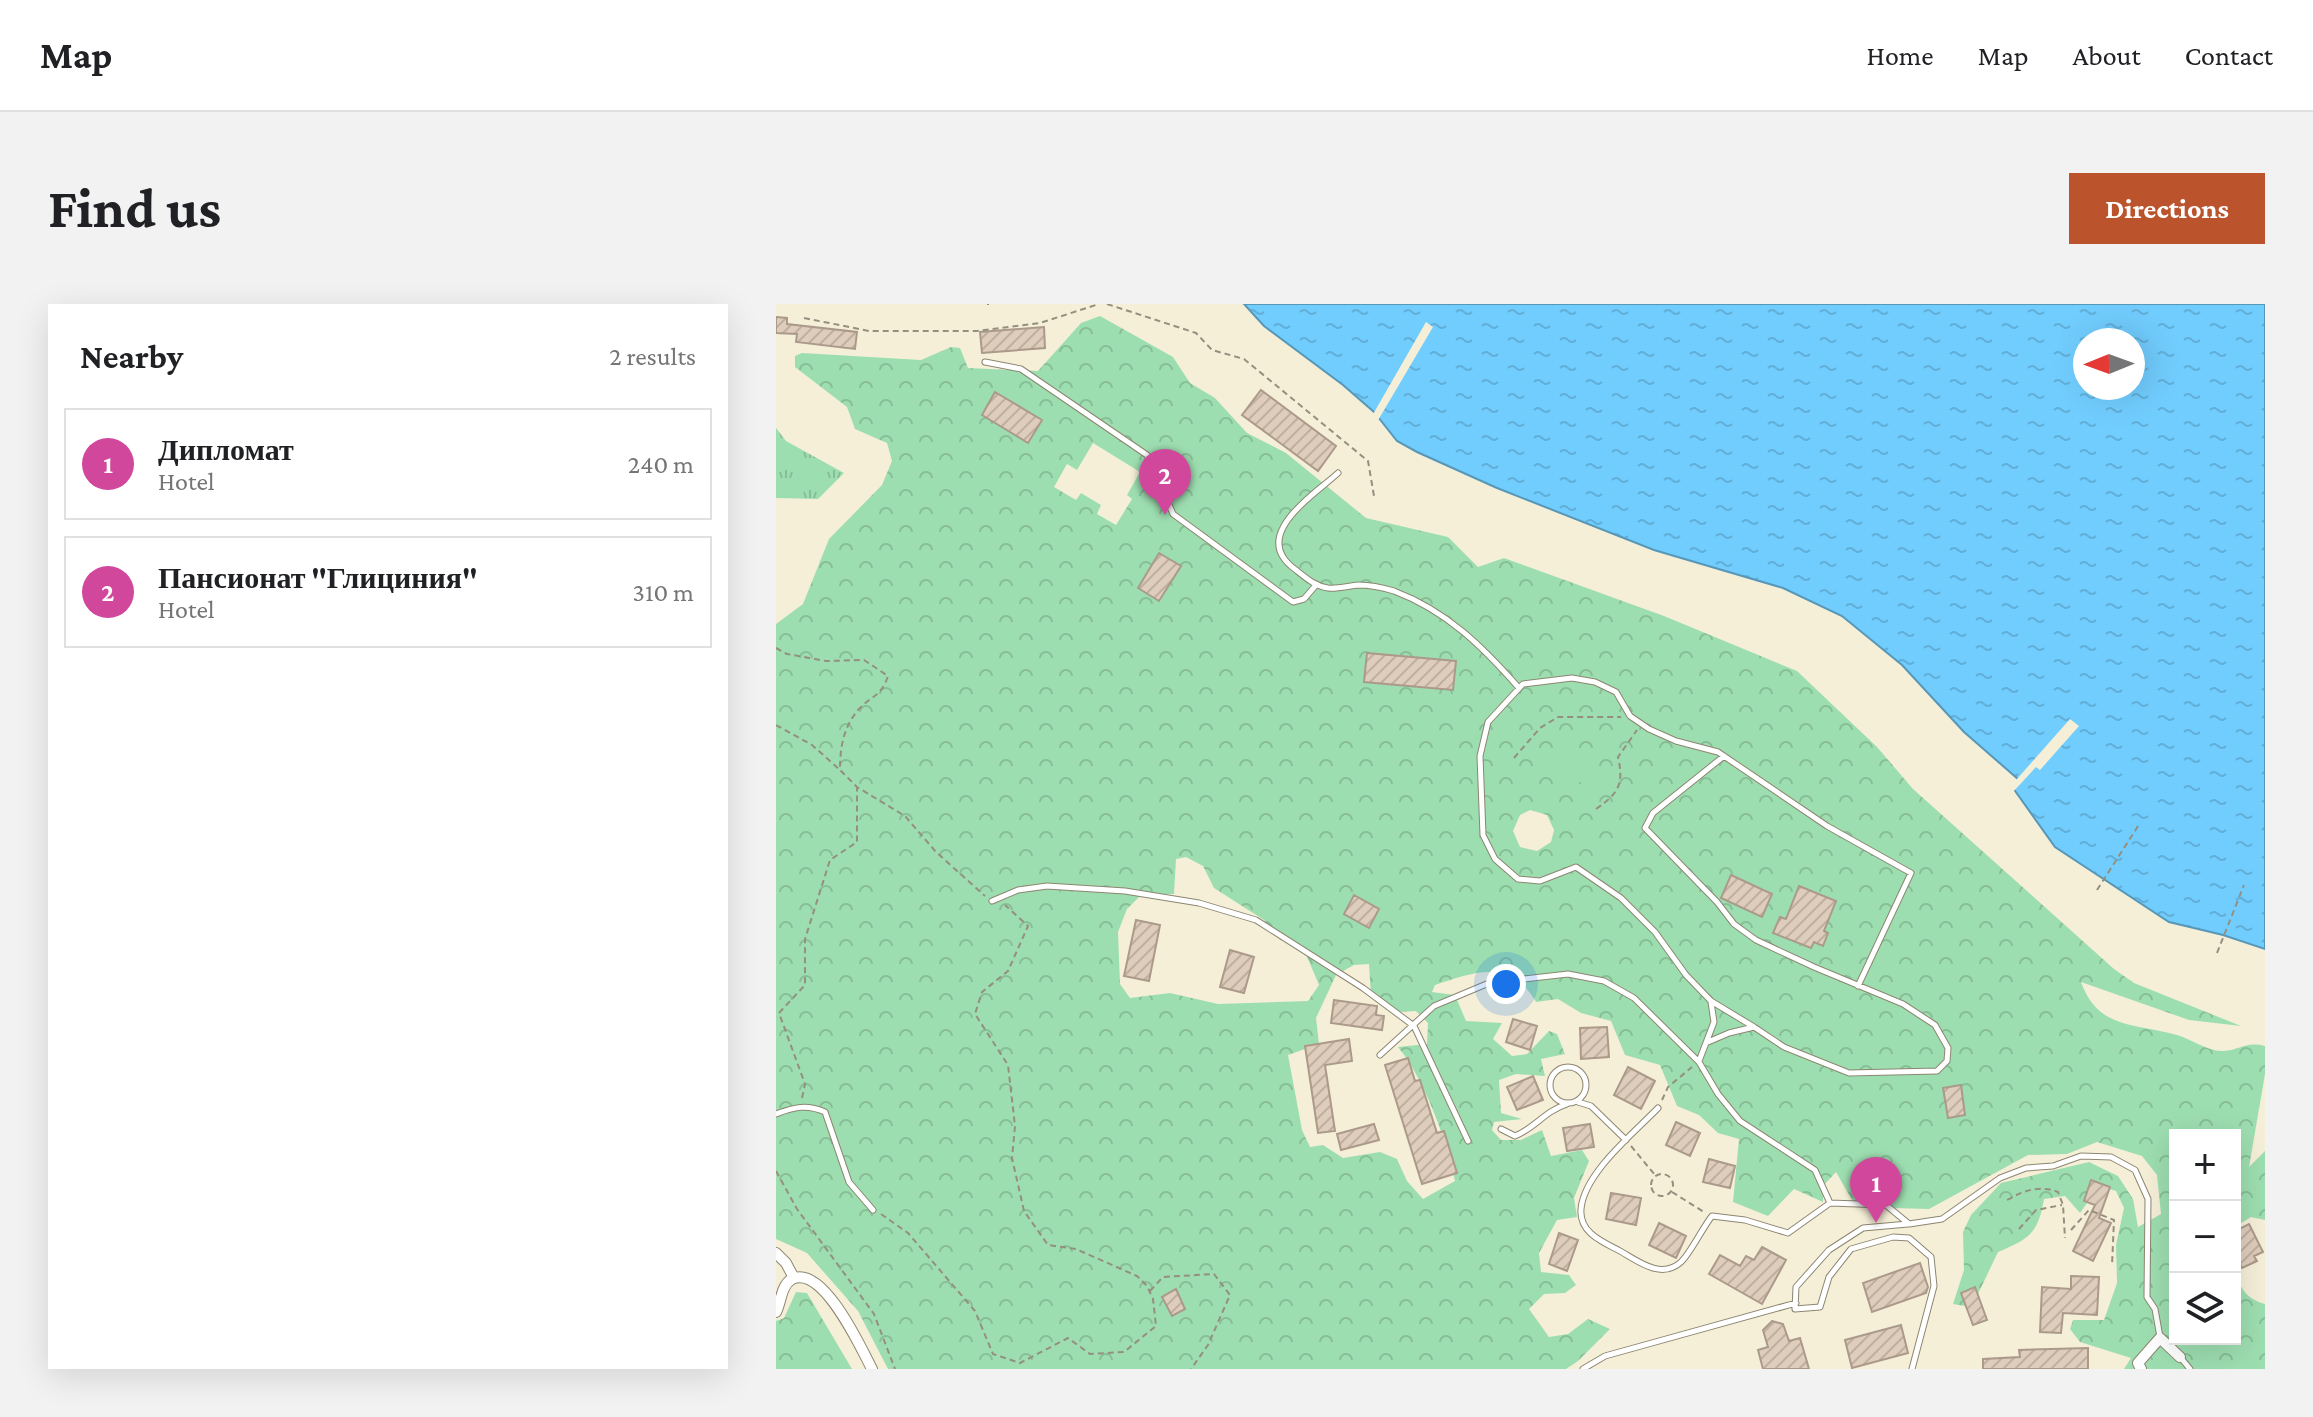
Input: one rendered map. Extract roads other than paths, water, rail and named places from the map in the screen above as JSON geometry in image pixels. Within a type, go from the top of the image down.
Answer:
[{"type":"street","points":[[776,1253],[794,1278]]},
{"type":"street","points":[[776,1312],[785,1285],[794,1278],[811,1280],[832,1299],[872,1369]]},
{"type":"street","points":[[2141,1369],[2138,1363],[2160,1338],[2180,1357]]},
{"type":"lane","points":[[985,362],[1021,369],[1147,455],[1173,514],[1293,602],[1304,599],[1316,585]]},
{"type":"lane","points":[[1338,473],[1283,523],[1278,534],[1279,547],[1288,565],[1316,585],[1329,589],[1361,585],[1393,591],[1433,609],[1479,643],[1519,688]]},
{"type":"lane","points":[[1724,756],[1653,813],[1645,828],[1717,902],[1734,924],[1756,940],[1858,986],[1903,1004],[1935,1025],[1948,1048],[1947,1061],[1937,1071],[1849,1073],[1784,1047],[1711,1001],[1686,975],[1655,932],[1621,898],[1576,867],[1540,881],[1518,879],[1495,859],[1483,835],[1480,756],[1488,722],[1523,684],[1572,678],[1595,682],[1616,692],[1630,716],[1649,729],[1724,756],[1827,826],[1911,873],[1858,986]]},
{"type":"lane","points":[[992,901],[1018,890],[1047,886],[1125,891],[1199,903],[1256,920],[1363,988],[1414,1026],[1468,1141]]},
{"type":"lane","points":[[1380,1055],[1434,1006],[1489,983],[1568,974],[1604,981],[1634,998],[1699,1062],[1718,1094],[1740,1121],[1815,1170],[1830,1203]]},
{"type":"lane","points":[[1699,1062],[1714,1022],[1711,1001]]},
{"type":"lane","points":[[1708,1042],[1754,1027]]},
{"type":"lane","points":[[1501,1129],[1515,1136],[1530,1130],[1550,1110],[1568,1104],[1577,1101],[1584,1094],[1584,1076],[1577,1069],[1567,1067],[1558,1069],[1551,1076],[1549,1086],[1558,1102],[1568,1104]]},
{"type":"lane","points":[[1577,1101],[1591,1106],[1626,1140]]},
{"type":"lane","points":[[776,1114],[799,1107],[813,1107],[825,1112],[849,1182],[873,1210]]},
{"type":"lane","points":[[1658,1108],[1586,1188],[1580,1211],[1585,1226],[1598,1241],[1643,1266],[1664,1270],[1681,1262],[1712,1216],[1745,1220],[1788,1233],[1830,1203],[1886,1205],[1909,1224]]},
{"type":"lane","points":[[1912,1369],[1934,1286],[1931,1257],[1909,1238],[1893,1237],[1851,1249],[1829,1277],[1820,1307],[1795,1309],[1796,1287],[1829,1250],[1863,1228],[1942,1219],[2000,1178],[2026,1168],[2053,1166],[2081,1156],[2111,1157],[2135,1170],[2148,1199],[2147,1297],[2155,1309],[2160,1338]]},
{"type":"lane","points":[[1583,1369],[1605,1356],[1796,1303]]},
{"type":"lane","points":[[2180,1357],[2190,1369]]},
{"type":"water","points":[[1244,304],[2265,304],[2265,949],[2169,922],[2055,847],[2013,788],[2019,780],[1964,732],[1902,665],[1842,616],[1783,588],[1654,550],[1497,488],[1417,452],[1397,441],[1374,412],[1264,326]]},
{"type":"place","name":"Пансионат \"Глициния\"","points":[[1165,515]]},
{"type":"place","name":"Дипломат","points":[[1876,1223]]}]
